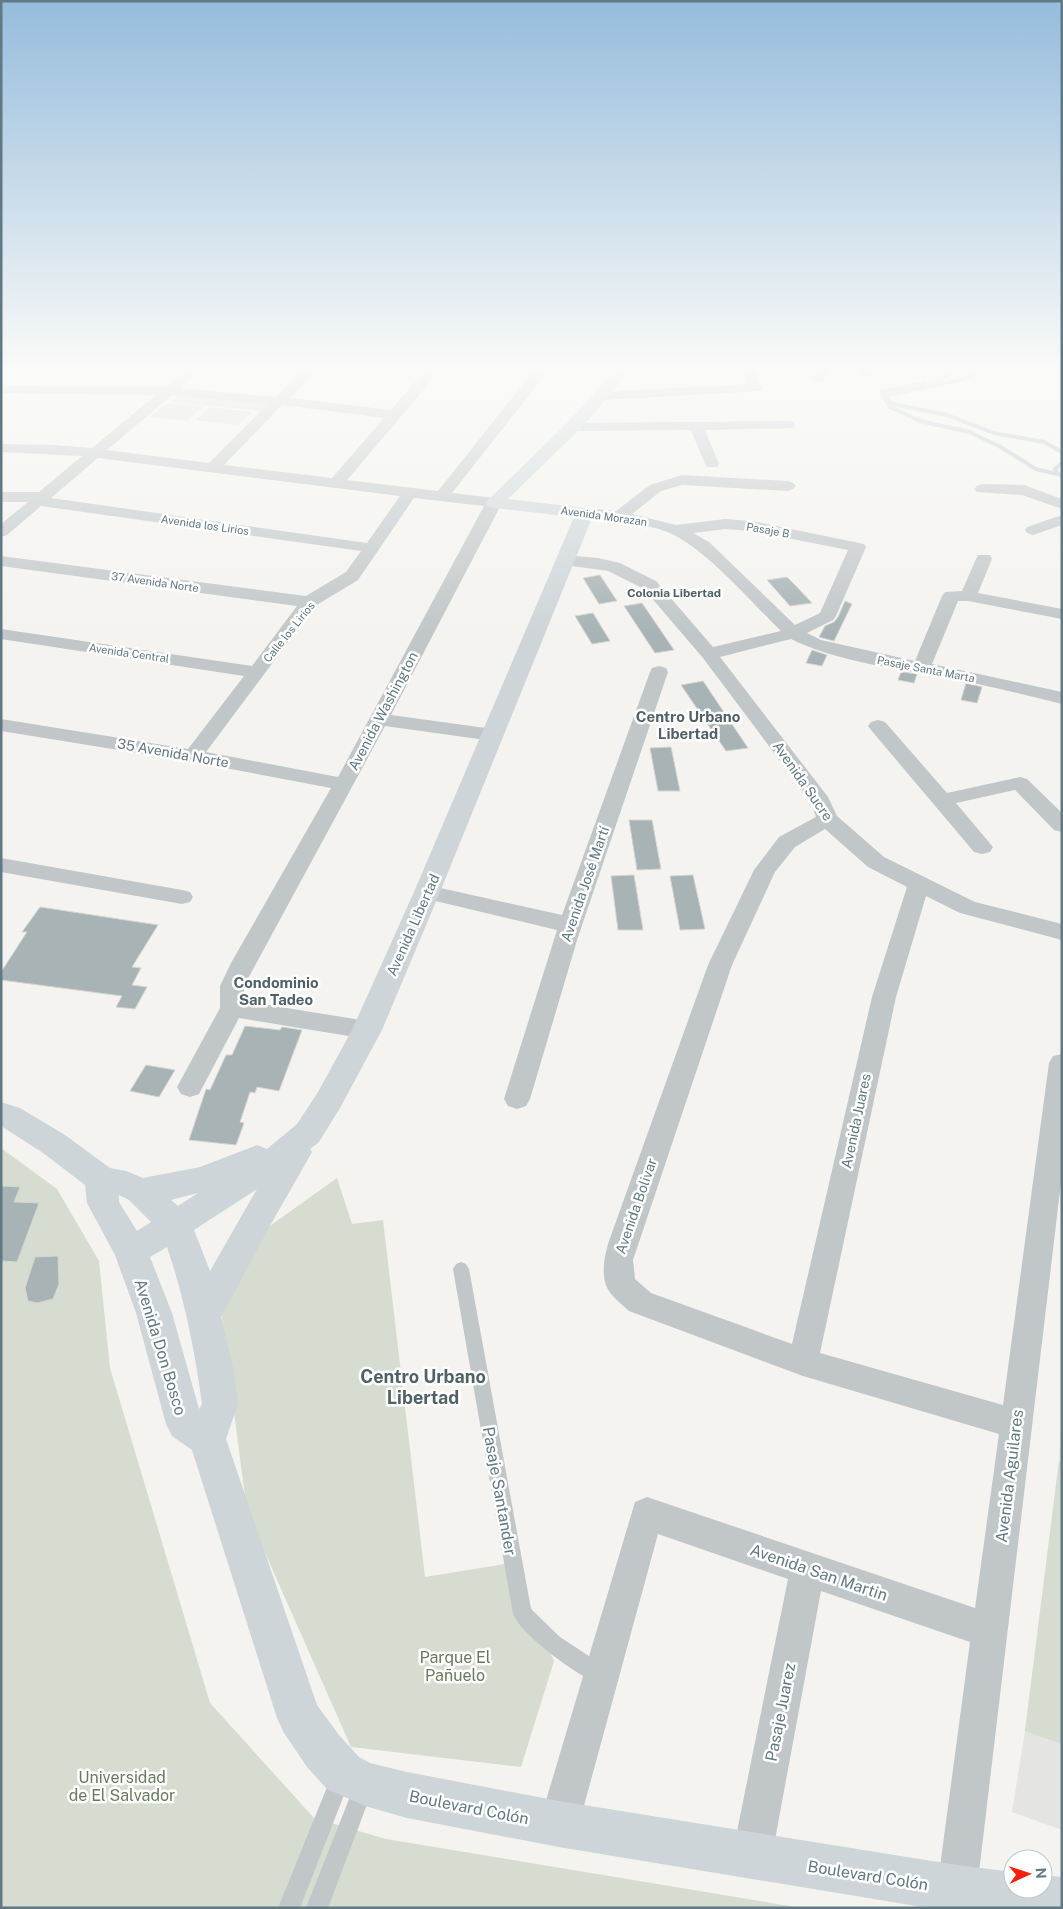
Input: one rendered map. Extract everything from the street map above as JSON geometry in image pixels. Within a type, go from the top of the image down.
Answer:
[{"type":"main road","name":"Avenida Washington","points":[[494,503],[544,456]]},
{"type":"main road","name":"Avenida Morazan","points":[[494,503],[585,513]]},
{"type":"main road","name":"Avenida Libertad","points":[[131,1252],[271,1164],[308,1133],[329,1100],[367,1030],[427,892],[585,513]]},
{"type":"main road","points":[[1,1114],[9,1116],[54,1144],[101,1179],[126,1184],[140,1191],[174,1224],[193,1273],[214,1360],[220,1404],[207,1439],[299,1718],[323,1751],[354,1778]]},
{"type":"main road","points":[[140,1191],[199,1181],[234,1169],[308,1133]]},
{"type":"main road","points":[[204,1314],[255,1221],[308,1133]]},
{"type":"main road","name":"Avenida Don Bosco","points":[[101,1179],[103,1203],[131,1252],[154,1313],[185,1424],[207,1439]]},
{"type":"main road","name":"Boulevard Colón","points":[[354,1778],[408,1795],[559,1824],[957,1889],[1062,1901]]},
{"type":"main road","name":"Boulevard Colón","points":[[957,1889],[1007,1908]]},
{"type":"street","points":[[1,532],[92,456]]},
{"type":"street","points":[[120,456],[494,503]]},
{"type":"street","points":[[212,468],[224,456]]},
{"type":"street","points":[[337,482],[359,456]]},
{"type":"street","points":[[442,496],[474,456]]},
{"type":"street","points":[[709,456],[712,464]]},
{"type":"street","points":[[620,516],[651,489],[682,480],[788,486]]},
{"type":"street","points":[[982,489],[1015,488],[1062,504]]},
{"type":"street","name":"Calle los Lirios","points":[[193,756],[310,602],[352,576],[410,492]]},
{"type":"street","name":"Avenida los Lirios","points":[[1,498],[41,499],[371,548]]},
{"type":"street","name":"Avenida Washington","points":[[190,1087],[232,1008],[232,986],[344,784],[494,503]]},
{"type":"street","name":"Avenida Morazan","points":[[585,513],[620,516],[676,530],[703,545],[792,633]]},
{"type":"street","points":[[1033,530],[1062,520]]},
{"type":"street","name":"Pasaje B","points":[[676,530],[716,524],[743,525],[858,547],[827,616],[792,633]]},
{"type":"street","points":[[968,596],[984,559]]},
{"type":"street","name":"Avenida Sucre","points":[[565,560],[598,563],[614,568],[650,585],[709,654],[821,801],[827,819],[876,862],[968,908],[1062,932]]},
{"type":"street","name":"37 Avenida Norte","points":[[1,561],[310,602]]},
{"type":"street","points":[[921,668],[951,596],[968,596],[1062,614]]},
{"type":"street","points":[[709,654],[792,633]]},
{"type":"street","name":"Pasaje Santa Marta","points":[[792,633],[815,644],[876,659],[1062,698]]},
{"type":"street","name":"Avenida Central","points":[[1,634],[257,672]]},
{"type":"street","name":"Avenida José Martí","points":[[517,1099],[570,925],[659,672]]},
{"type":"street","points":[[378,719],[493,735]]},
{"type":"street","name":"35 Avenida Norte","points":[[1,725],[193,756],[344,784]]},
{"type":"street","points":[[878,726],[982,847]]},
{"type":"street","points":[[943,800],[1020,783],[1062,825]]},
{"type":"street","name":"Avenida Bolivar","points":[[827,819],[787,842],[765,870],[720,965],[618,1260],[621,1284],[640,1302],[803,1362],[1016,1424]]},
{"type":"street","points":[[1,865],[182,897]]},
{"type":"street","name":"Avenida Juares","points":[[803,1362],[884,997],[919,884]]},
{"type":"street","points":[[427,892],[570,925]]},
{"type":"street","points":[[232,1008],[367,1030]]},
{"type":"street","name":"Avenida Aguilares","points":[[957,1889],[1062,1063]]},
{"type":"street","name":"Avenida San Martin","points":[[600,1675],[648,1514],[990,1631]]},
{"type":"street","name":"Pasaje Juarez","points":[[752,1856],[808,1569]]},
{"type":"street","points":[[559,1824],[600,1675]]},
{"type":"lane","name":"Pasaje Santander","points":[[460,1269],[522,1614],[553,1644],[600,1675]]},
{"type":"lane","points":[[288,1908],[354,1778]]},
{"type":"lane","points":[[317,1908],[354,1778]]},
{"type":"shaded area","points":[[1062,1413],[1062,1830],[1012,1812],[1025,1731],[1059,1461]]},
{"type":"green space","name":"Universidad de El Salvador","points":[[1,1148],[57,1189],[99,1261],[110,1368],[210,1703],[314,1818],[386,1839],[801,1908],[1,1908]]},
{"type":"green space","name":"Parque El Pañuelo","points":[[337,1178],[352,1224],[383,1220],[425,1577],[512,1563],[554,1661],[521,1767],[351,1747],[247,1512],[215,1265]]},
{"type":"green space","points":[[1059,1461],[1062,1462],[1062,1744],[1025,1731]]},
{"type":"building","points":[[600,575],[617,601],[599,604],[583,578]]},
{"type":"building","points":[[787,577],[812,603],[790,606],[767,580]]},
{"type":"building","points":[[845,601],[852,604],[834,641],[819,637],[825,626],[834,622],[838,617]]},
{"type":"building","points":[[642,603],[674,650],[655,653],[624,606]]},
{"type":"building","points":[[593,613],[610,641],[592,644],[575,616]]},
{"type":"building","points":[[812,650],[827,655],[822,666],[806,663]]},
{"type":"building","points":[[901,672],[917,674],[914,683],[898,680]]},
{"type":"building","points":[[703,681],[748,748],[726,751],[681,685]]},
{"type":"building","points":[[966,683],[982,687],[977,703],[961,700]]},
{"type":"building","points":[[671,747],[680,791],[658,791],[650,748]]},
{"type":"building","points":[[629,820],[652,820],[661,869],[637,870]]},
{"type":"building","points":[[634,875],[643,930],[618,930],[611,876]]},
{"type":"building","points":[[693,875],[705,929],[680,930],[670,876]]},
{"type":"building","points":[[40,907],[158,925],[132,967],[141,968],[132,985],[147,987],[135,1009],[116,1007],[122,996],[1,980],[1,972],[27,932],[22,932]]},
{"type":"building","points":[[245,1026],[280,1030],[282,1027],[302,1030],[279,1091],[257,1087],[255,1093],[250,1092],[240,1122],[244,1123],[236,1145],[189,1140],[206,1089],[210,1090],[226,1055],[232,1055]]},
{"type":"building","points":[[146,1065],[175,1070],[159,1097],[130,1091]]},
{"type":"building","points":[[1,1186],[20,1187],[14,1202],[39,1203],[17,1262],[1,1261]]},
{"type":"building","points":[[58,1256],[59,1284],[53,1299],[37,1303],[28,1301],[25,1288],[35,1257]]},
{"type":"waterway","points":[[1015,456],[1036,469],[1062,475]]},
{"type":"waterway","points":[[1058,474],[1055,469],[1062,463]]},
{"type":"district","name":"Colonia Libertad","points":[[674,593]]},
{"type":"district","name":"Centro Urbano Libertad","points":[[688,726]]},
{"type":"district","name":"Condominio San Tadeo","points":[[276,992]]},
{"type":"district","name":"Centro Urbano Libertad","points":[[423,1387]]}]
